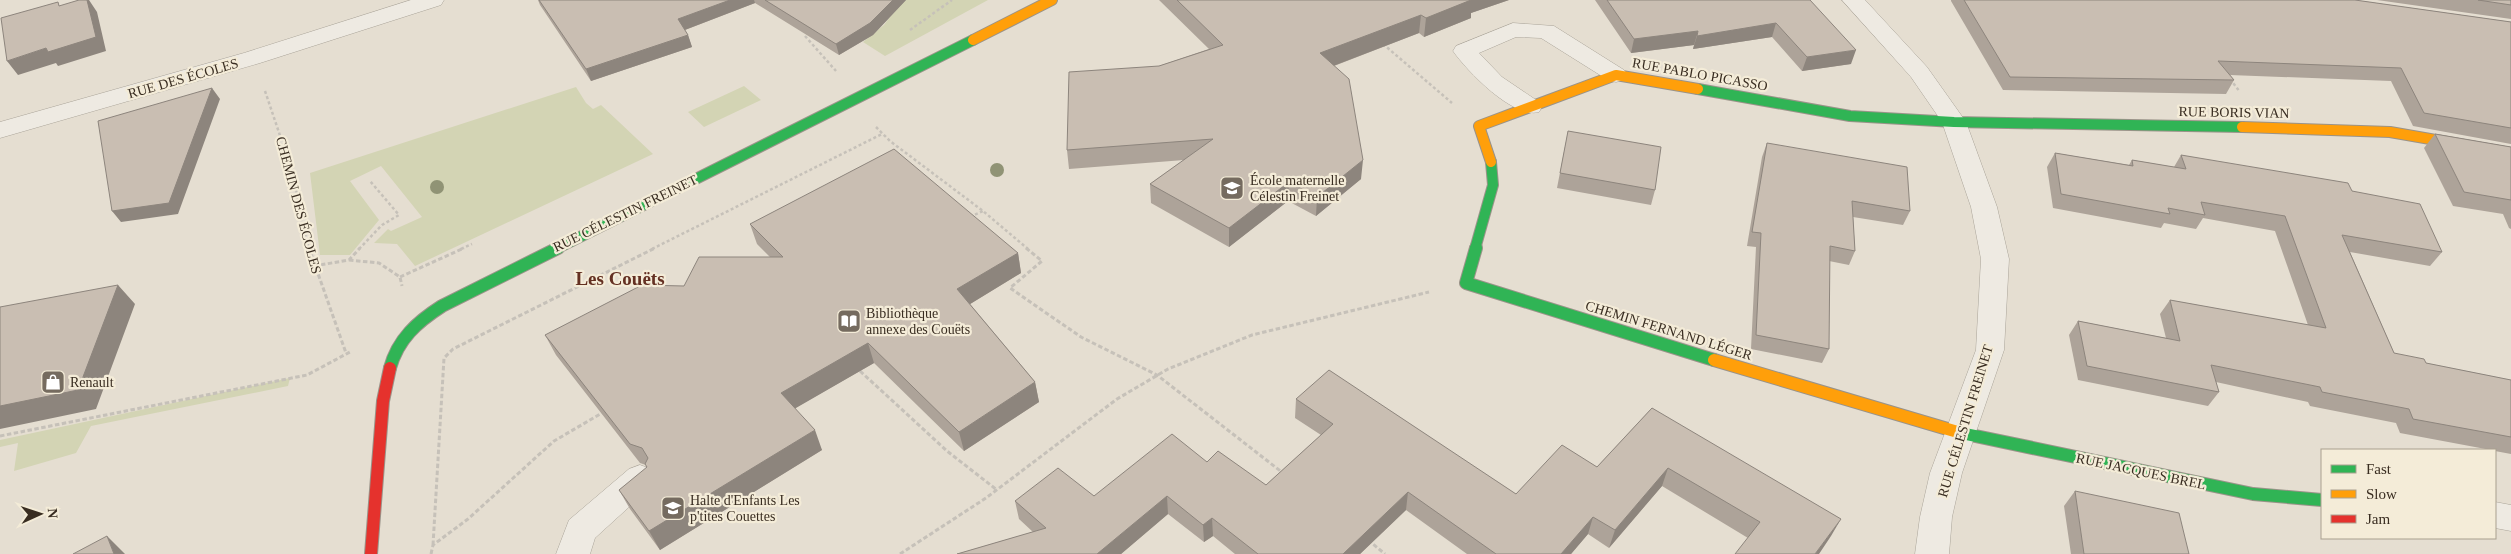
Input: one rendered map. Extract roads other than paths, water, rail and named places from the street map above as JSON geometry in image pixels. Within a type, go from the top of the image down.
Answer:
[{"type":"street","points":[[364,22],[360,10],[374,0]]},
{"type":"street","name":"RUE DES ÉCOLES","points":[[0,130],[252,58],[433,0]]},
{"type":"street","name":"RUE CÉLESTIN FREINET","points":[[371,554],[386,375],[398,344],[409,332],[442,306],[496,277],[851,102],[1052,0]]},
{"type":"street","name":"RUE CÉLESTIN FREINET","points":[[1853,0],[1920,72],[1954,122],[1984,207],[1995,259],[1990,350],[1946,474],[1936,517],[1932,554]]},
{"type":"street","points":[[1530,107],[1494,82],[1464,51],[1513,30],[1546,31],[1616,75]]},
{"type":"street","name":"RUE PABLO PICASSO","points":[[1466,282],[1493,185],[1490,154],[1480,126],[1616,75],[1850,116],[1954,122]]},
{"type":"street","name":"RUE BORIS VIAN","points":[[1954,122],[2270,127],[2390,132],[2511,153]]},
{"type":"street","name":"CHEMIN FERNAND LÉGER","points":[[1466,282],[1740,368],[1961,433]]},
{"type":"street","name":"RUE JACQUES BREL","points":[[1961,433],[2252,494],[2321,500]]},
{"type":"street","points":[[573,554],[581,530],[640,478]]},
{"type":"street","points":[[2496,515],[2511,518]]},
{"type":"place","name":"École maternelle Célestin Freinet","points":[[1232,188]]},
{"type":"place","name":"Bibliothèque annexe des Couëts","points":[[849,321]]},
{"type":"place","name":"Renault","points":[[53,382]]},
{"type":"place","name":"Halte d'Enfants Les p'tites Couettes","points":[[673,508]]},
{"type":"district","name":"Les Couëts","points":[[620,278]]}]
